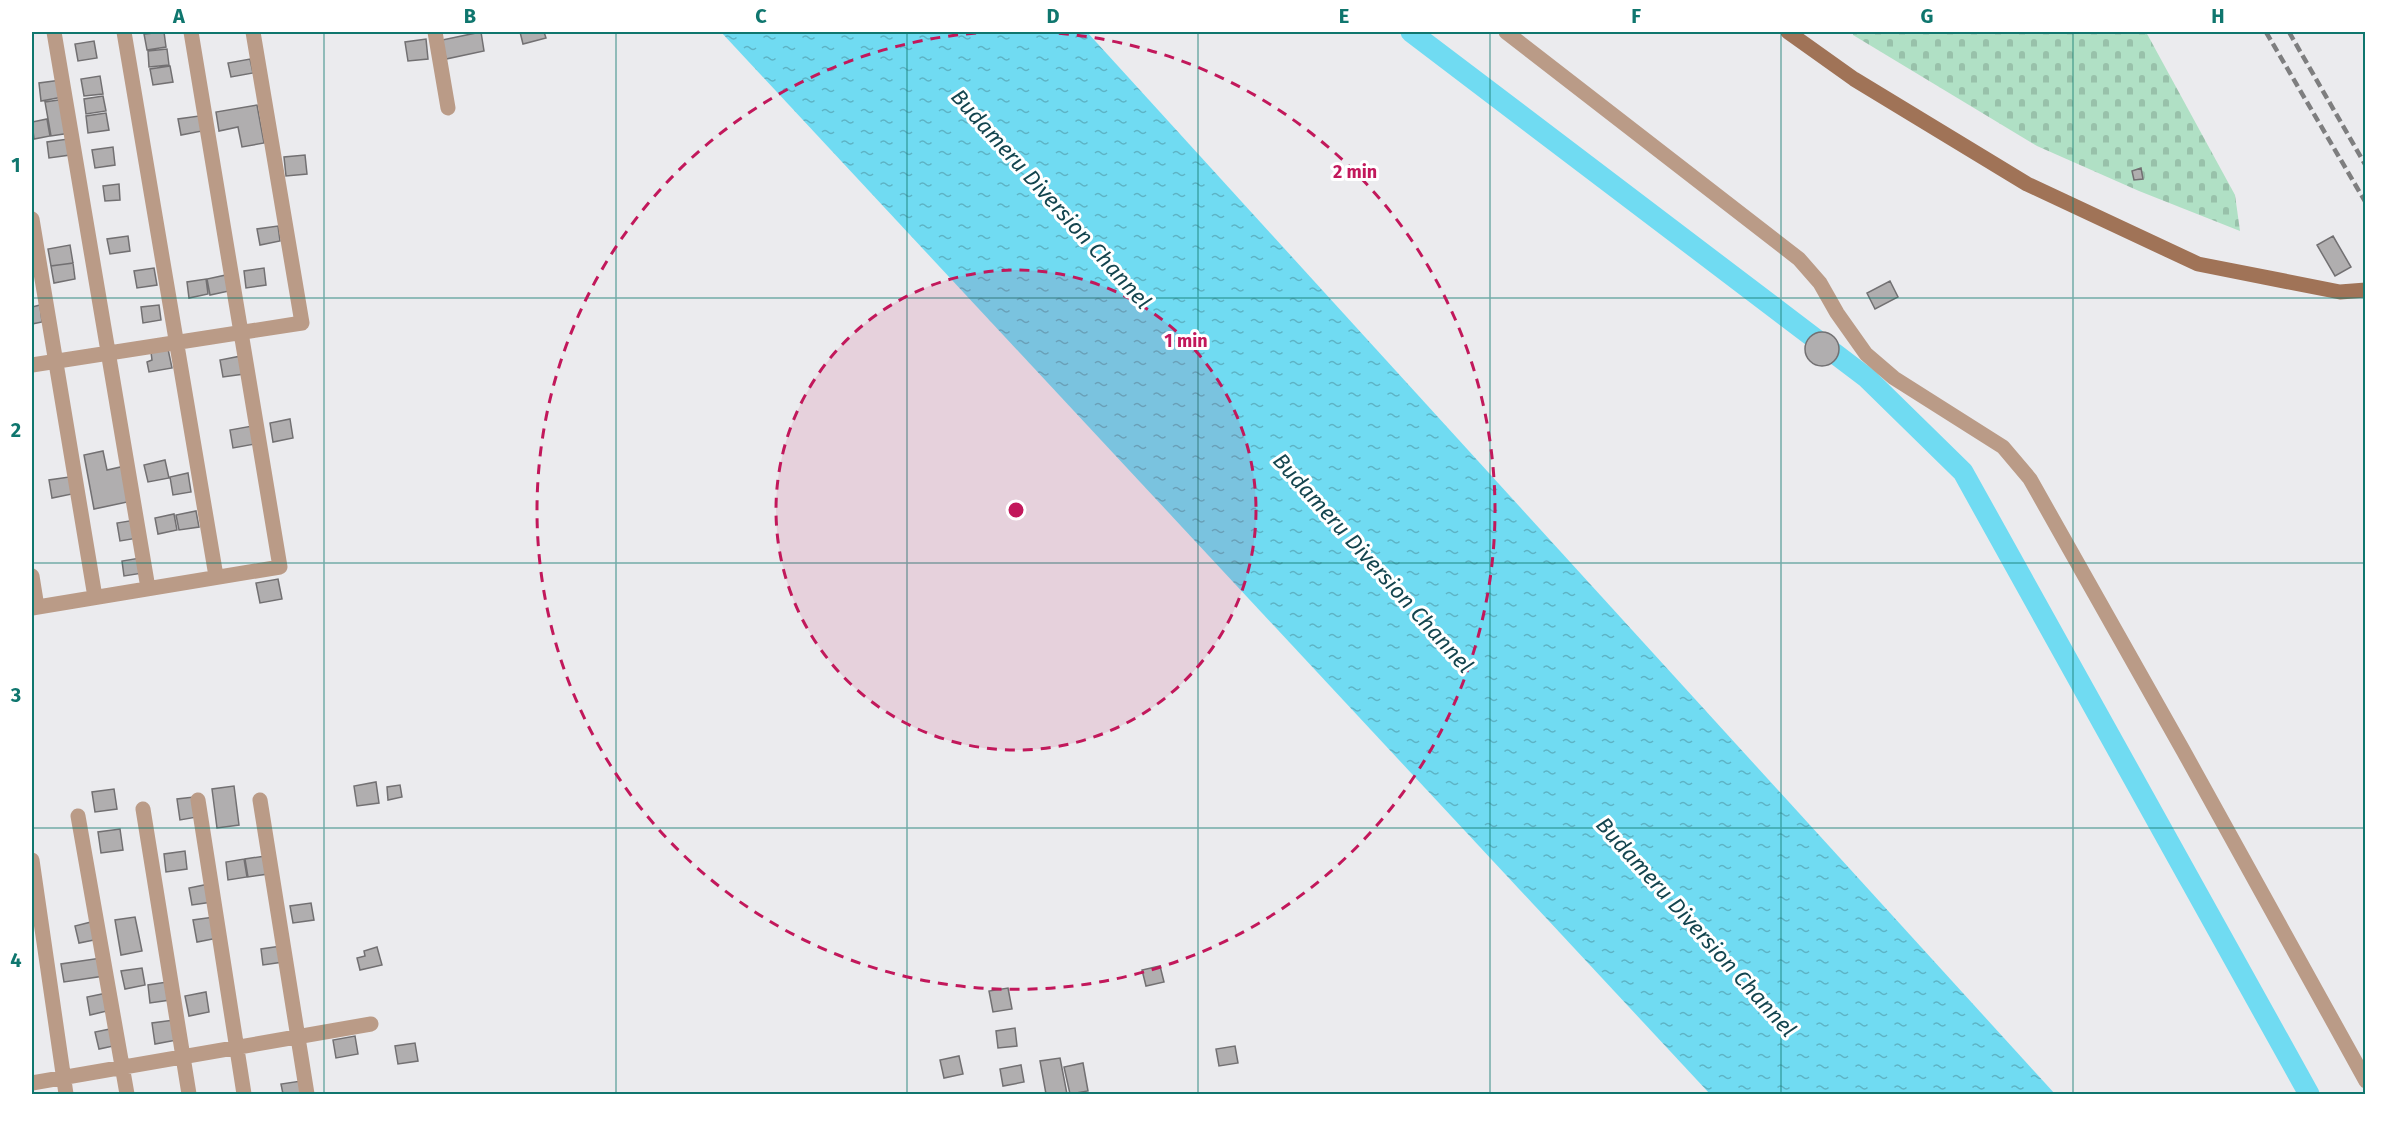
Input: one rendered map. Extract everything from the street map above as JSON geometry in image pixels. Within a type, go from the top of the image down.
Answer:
[{"type":"main road","points":[[1788,32],[1854,79],[2027,184],[2198,264],[2340,292],[2366,290]]},
{"type":"street","points":[[54,32],[148,588]]},
{"type":"street","points":[[124,32],[216,576]]},
{"type":"street","points":[[32,576],[34,608],[280,567],[191,32]]},
{"type":"street","points":[[32,366],[302,323],[253,32]]},
{"type":"street","points":[[435,32],[448,108]]},
{"type":"street","points":[[1506,32],[1799,260],[1820,283],[1866,354],[1894,378],[2003,447],[2030,479],[2366,1081]]},
{"type":"street","points":[[32,219],[95,597]]},
{"type":"street","points":[[198,800],[244,1095]]},
{"type":"street","points":[[260,800],[307,1095]]},
{"type":"street","points":[[143,809],[189,1095]]},
{"type":"street","points":[[78,816],[127,1095]]},
{"type":"street","points":[[32,860],[66,1095]]},
{"type":"street","points":[[32,1083],[371,1024]]},
{"type":"green space","points":[[1853,32],[2146,32],[2235,195],[2240,231],[2139,191],[2037,146],[1853,35]]},
{"type":"water","name":"Budameru Diversion Channel","points":[[721,32],[1087,32],[2055,1094],[1710,1094]]},
{"type":"building","points":[[164,32],[166,47],[147,50],[144,34]]},
{"type":"building","points":[[481,32],[484,51],[446,59],[442,40]]},
{"type":"building","points":[[520,32],[544,32],[546,38],[523,44]]},
{"type":"building","points":[[426,39],[428,59],[408,61],[405,42]]},
{"type":"building","points":[[94,41],[97,58],[78,61],[75,44]]},
{"type":"building","points":[[167,49],[169,65],[149,67],[148,51]]},
{"type":"building","points":[[250,59],[253,73],[231,77],[228,63]]},
{"type":"building","points":[[170,66],[173,82],[153,85],[150,69]]},
{"type":"building","points":[[100,76],[103,94],[84,96],[81,79]]},
{"type":"building","points":[[61,80],[63,97],[41,101],[39,83]]},
{"type":"building","points":[[103,96],[106,111],[86,114],[84,99]]},
{"type":"building","points":[[65,99],[70,133],[51,136],[45,102]]},
{"type":"building","points":[[257,105],[264,143],[242,147],[238,127],[219,131],[216,112]]},
{"type":"building","points":[[106,113],[109,130],[88,133],[86,116]]},
{"type":"building","points":[[199,116],[202,131],[181,135],[178,119]]},
{"type":"building","points":[[47,119],[50,136],[34,139],[32,122]]},
{"type":"building","points":[[68,139],[70,155],[49,158],[47,142]]},
{"type":"building","points":[[113,147],[115,165],[95,168],[92,150]]},
{"type":"building","points":[[305,155],[307,174],[286,176],[284,157]]},
{"type":"building","points":[[2141,168],[2143,179],[2134,180],[2132,171]]},
{"type":"building","points":[[119,184],[120,200],[105,201],[103,186]]},
{"type":"building","points":[[278,226],[280,241],[260,245],[257,229]]},
{"type":"building","points":[[128,236],[130,251],[110,254],[107,239]]},
{"type":"building","points":[[2333,236],[2351,267],[2335,276],[2317,245]]},
{"type":"building","points":[[70,245],[73,263],[51,266],[48,249]]},
{"type":"building","points":[[73,263],[75,279],[54,283],[51,266]]},
{"type":"building","points":[[154,268],[157,285],[137,288],[134,271]]},
{"type":"building","points":[[264,268],[266,285],[246,288],[244,271]]},
{"type":"building","points":[[226,275],[229,291],[210,295],[207,279]]},
{"type":"building","points":[[206,279],[208,294],[189,298],[187,282]]},
{"type":"building","points":[[1890,281],[1898,297],[1875,309],[1867,293]]},
{"type":"building","points":[[40,305],[42,322],[32,324],[32,307]]},
{"type":"building","points":[[159,305],[161,320],[143,323],[141,307]]},
{"type":"building","points":[[1822,332],[1834,337],[1839,349],[1834,361],[1822,366],[1810,361],[1805,349],[1810,337]]},
{"type":"building","points":[[168,349],[172,368],[149,372],[147,362],[152,360],[151,352]]},
{"type":"building","points":[[241,356],[244,374],[223,377],[220,360]]},
{"type":"building","points":[[290,419],[293,438],[273,442],[270,423]]},
{"type":"building","points":[[252,426],[255,444],[233,448],[230,430]]},
{"type":"building","points":[[103,451],[107,470],[125,466],[132,501],[94,509],[84,455]]},
{"type":"building","points":[[165,460],[169,478],[148,482],[144,465]]},
{"type":"building","points":[[188,473],[191,492],[173,495],[170,477]]},
{"type":"building","points":[[69,477],[72,494],[52,498],[49,480]]},
{"type":"building","points":[[196,511],[199,527],[179,530],[176,515]]},
{"type":"building","points":[[174,514],[177,530],[158,534],[155,518]]},
{"type":"building","points":[[135,520],[138,538],[120,541],[117,523]]},
{"type":"building","points":[[140,558],[143,573],[124,576],[122,561]]},
{"type":"building","points":[[278,579],[282,599],[260,603],[256,583]]},
{"type":"building","points":[[376,782],[379,803],[357,806],[354,786]]},
{"type":"building","points":[[400,785],[402,797],[388,800],[387,787]]},
{"type":"building","points":[[234,786],[239,825],[217,828],[212,789]]},
{"type":"building","points":[[114,789],[117,809],[95,812],[92,792]]},
{"type":"building","points":[[194,797],[197,817],[180,820],[177,799]]},
{"type":"building","points":[[120,829],[123,850],[101,853],[98,832]]},
{"type":"building","points":[[185,851],[187,869],[166,872],[164,854]]},
{"type":"building","points":[[265,856],[268,874],[248,877],[245,859]]},
{"type":"building","points":[[244,859],[247,877],[228,880],[226,862]]},
{"type":"building","points":[[209,884],[212,902],[192,905],[189,888]]},
{"type":"building","points":[[311,903],[314,920],[293,923],[290,906]]},
{"type":"building","points":[[135,917],[142,951],[121,955],[115,920]]},
{"type":"building","points":[[214,917],[218,938],[197,942],[193,920]]},
{"type":"building","points":[[95,921],[99,939],[79,943],[75,926]]},
{"type":"building","points":[[281,946],[283,962],[263,965],[261,949]]},
{"type":"building","points":[[377,947],[382,965],[360,970],[357,958],[365,956],[364,951]]},
{"type":"building","points":[[101,958],[104,976],[64,982],[61,964]]},
{"type":"building","points":[[1160,966],[1164,982],[1146,986],[1142,970]]},
{"type":"building","points":[[142,968],[145,985],[125,989],[121,971]]},
{"type":"building","points":[[167,982],[170,1000],[150,1003],[148,985]]},
{"type":"building","points":[[1008,988],[1012,1009],[993,1012],[989,991]]},
{"type":"building","points":[[206,992],[209,1012],[189,1016],[185,996]]},
{"type":"building","points":[[107,993],[111,1010],[90,1015],[87,997]]},
{"type":"building","points":[[174,1020],[177,1040],[155,1044],[152,1023]]},
{"type":"building","points":[[115,1028],[118,1045],[99,1049],[95,1032]]},
{"type":"building","points":[[1015,1028],[1017,1046],[998,1048],[996,1031]]},
{"type":"building","points":[[355,1036],[358,1054],[336,1058],[333,1040]]},
{"type":"building","points":[[415,1043],[418,1061],[398,1064],[395,1046]]},
{"type":"building","points":[[1235,1046],[1238,1063],[1219,1066],[1216,1049]]},
{"type":"building","points":[[959,1056],[963,1074],[944,1078],[940,1060]]},
{"type":"building","points":[[1060,1058],[1067,1094],[1046,1094],[1040,1061]]},
{"type":"building","points":[[1083,1063],[1088,1091],[1070,1094],[1064,1067]]},
{"type":"building","points":[[1021,1065],[1024,1082],[1003,1086],[1000,1069]]},
{"type":"building","points":[[301,1081],[303,1094],[283,1094],[281,1084]]},
{"type":"waterway","points":[[1411,32],[1867,378],[1963,472],[2309,1094]]},
{"type":"railway","points":[[2266,32],[2366,203]]},
{"type":"railway","points":[[2289,32],[2366,166]]}]
